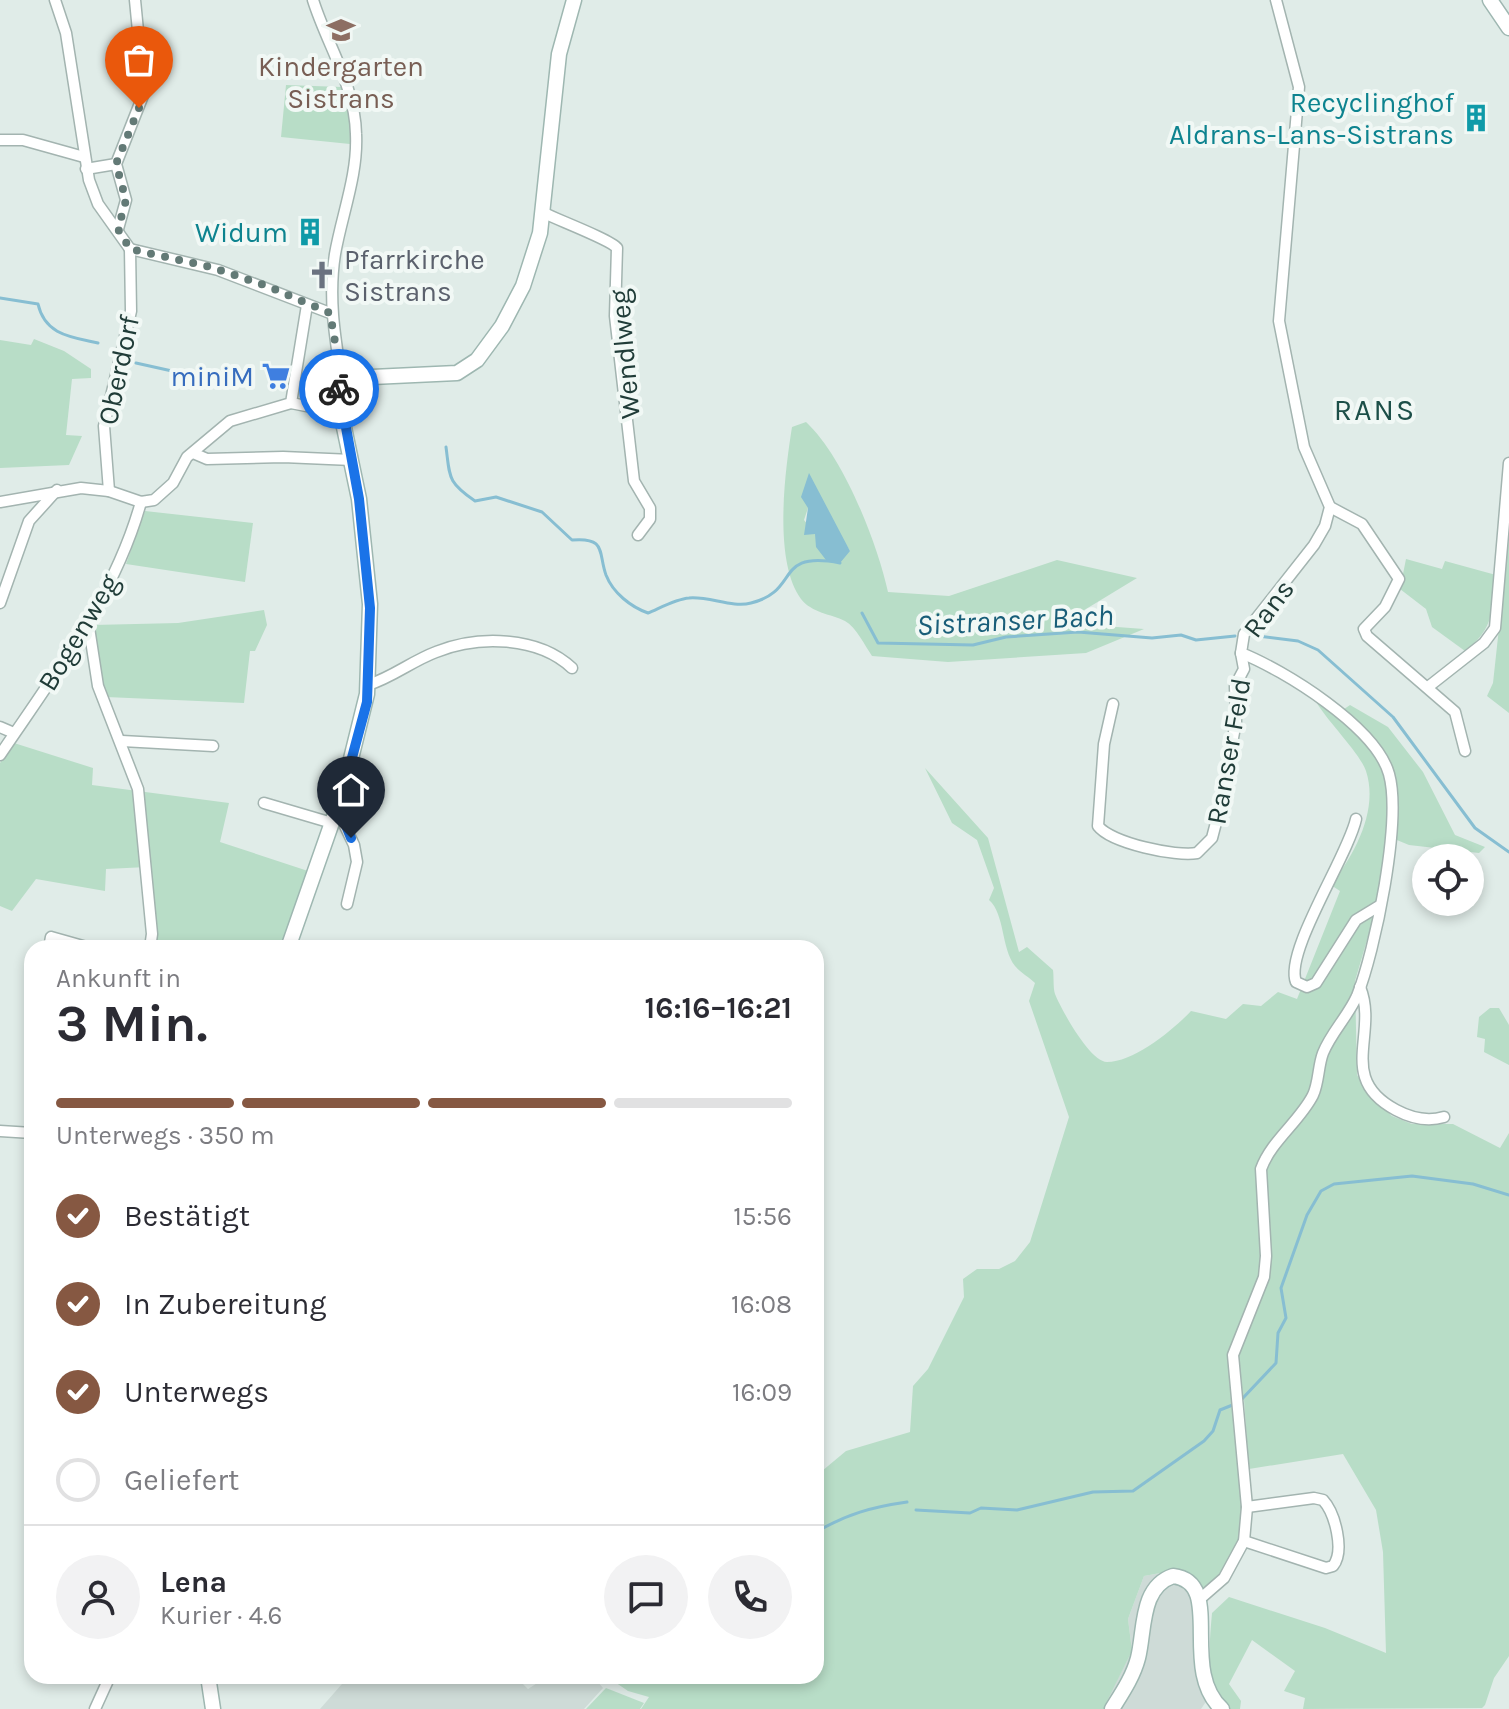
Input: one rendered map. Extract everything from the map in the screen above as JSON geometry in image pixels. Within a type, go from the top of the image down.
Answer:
[{"type":"main road","points":[[291,940],[343,791],[363,722],[368,685],[370,604],[352,460],[341,413],[342,382],[351,378],[449,375],[473,364],[496,336],[523,286],[544,213],[559,54],[574,0]]},
{"type":"main road","points":[[1490,0],[1509,28]]},
{"type":"main road","points":[[1112,1709],[1135,1667],[1147,1605],[1155,1587],[1168,1578],[1179,1576],[1191,1583],[1201,1598],[1201,1671],[1213,1699],[1222,1709]]},
{"type":"main road","points":[[209,1684],[213,1709]]},
{"type":"street","points":[[55,0],[66,33],[84,133],[85,163],[98,204],[130,249],[211,267],[267,286],[330,313]]},
{"type":"street","points":[[118,229],[126,200],[116,164],[144,93],[135,0]]},
{"type":"street","points":[[313,0],[351,97],[357,136],[352,182],[335,258],[330,313],[342,382]]},
{"type":"street","points":[[1276,0],[1299,87],[1293,187],[1279,307],[1282,351],[1304,447],[1330,507],[1362,524],[1400,583],[1364,632],[1373,644],[1455,712],[1465,751]]},
{"type":"street","points":[[0,140],[23,140],[85,163],[116,164]]},
{"type":"street","name":"Wendlweg","points":[[544,213],[613,242],[617,248],[615,316],[634,481],[650,508],[650,519],[638,535]]},
{"type":"street","name":"Oberdorf","points":[[109,491],[105,414],[129,324],[130,249]]},
{"type":"street","points":[[291,403],[307,305]]},
{"type":"street","points":[[0,502],[57,490],[109,491],[141,502],[154,500],[168,489],[193,453],[236,418],[291,403],[341,413]]},
{"type":"street","points":[[193,453],[207,459],[283,457],[352,460]]},
{"type":"street","points":[[1428,687],[1484,643],[1495,628],[1509,463]]},
{"type":"street","points":[[0,603],[29,521],[57,490]]},
{"type":"street","name":"Bogenweg","points":[[0,755],[88,621],[124,556],[141,502]]},
{"type":"street","name":"Rans","points":[[1330,507],[1325,526],[1314,545],[1244,634],[1241,653],[1300,683],[1360,732],[1389,774],[1390,832],[1371,955],[1360,987]]},
{"type":"street","points":[[88,621],[96,680],[138,789],[151,940]]},
{"type":"street","points":[[368,685],[436,651],[480,641],[536,648],[559,657],[572,668]]},
{"type":"street","name":"Ranser Feld","points":[[1113,704],[1104,744],[1098,826],[1109,837],[1120,840],[1182,854],[1197,853],[1210,843],[1217,821],[1236,722],[1235,686],[1244,669],[1241,653]]},
{"type":"street","points":[[0,727],[14,733]]},
{"type":"street","points":[[122,741],[213,746]]},
{"type":"street","points":[[343,791],[348,797],[345,826],[357,856],[347,904]]},
{"type":"street","points":[[264,803],[332,823]]},
{"type":"street","points":[[1356,819],[1350,840],[1301,943],[1293,972],[1296,982],[1307,987],[1316,983],[1356,920],[1379,906]]},
{"type":"street","points":[[1360,987],[1366,1007],[1362,1072],[1369,1087],[1378,1098],[1404,1114],[1427,1119],[1444,1117]]},
{"type":"street","points":[[1201,1598],[1224,1578],[1244,1541],[1247,1507],[1233,1355],[1264,1277],[1266,1256],[1261,1169],[1265,1156],[1314,1093],[1324,1051],[1360,987]]},
{"type":"street","points":[[0,1131],[24,1132]]},
{"type":"street","points":[[1244,1541],[1326,1568],[1333,1566],[1339,1556],[1332,1517],[1321,1499],[1247,1507]]},
{"type":"street","points":[[95,1709],[106,1684]]},
{"type":"shaded area","points":[[1177,1570],[1203,1588],[1197,1650],[1207,1700],[1201,1709],[1116,1709],[1105,1703],[1132,1651],[1128,1619],[1144,1576]]},
{"type":"shaded area","points":[[342,1684],[523,1684],[528,1689],[536,1684],[600,1684],[603,1688],[584,1709],[320,1709]]},
{"type":"green space","points":[[286,85],[342,87],[351,124],[350,144],[281,137]]},
{"type":"green space","points":[[34,339],[64,351],[91,369],[91,378],[72,379],[66,435],[82,436],[69,465],[0,468],[0,340],[31,345]]},
{"type":"green space","points":[[806,422],[833,456],[867,525],[888,592],[949,596],[1057,560],[1137,578],[1063,623],[1144,629],[1086,653],[948,662],[872,656],[849,624],[805,604],[792,583],[783,515],[792,427]],"holes":[[[808,508],[836,529],[850,551],[815,534],[804,520]]]},
{"type":"green space","points":[[145,511],[253,523],[245,582],[126,564]]},
{"type":"green space","points":[[1509,536],[1509,713],[1487,696],[1493,683]]},
{"type":"green space","points":[[1406,559],[1442,569],[1445,561],[1496,575],[1487,626],[1465,651],[1432,627],[1426,609],[1400,589]]},
{"type":"green space","points":[[264,610],[267,625],[255,651],[250,651],[244,703],[106,697],[97,676],[93,625],[178,623]]},
{"type":"green space","points":[[1315,700],[1334,716],[1350,705],[1388,727],[1423,772],[1455,835],[1478,844],[1412,845],[1387,836],[1379,899],[1355,981],[1357,1075],[1373,1099],[1392,1116],[1412,1124],[1453,1124],[1500,1148],[1509,1133],[1509,1656],[1494,1678],[1485,1705],[1482,1708],[1303,1709],[1305,1698],[1284,1691],[1295,1671],[1252,1640],[1229,1684],[1241,1701],[1240,1709],[1222,1709],[1211,1674],[1210,1638],[1212,1613],[1229,1597],[1325,1628],[1386,1653],[1383,1552],[1376,1510],[1343,1454],[1249,1469],[1244,1400],[1241,1398],[1244,1541],[1221,1577],[1203,1588],[1177,1570],[1144,1576],[1128,1619],[1132,1651],[1106,1703],[1116,1709],[641,1709],[649,1697],[628,1691],[618,1684],[824,1684],[824,1469],[846,1451],[910,1432],[913,1386],[928,1369],[964,1297],[963,1279],[977,1269],[999,1269],[1015,1261],[1030,1242],[1069,1117],[1029,1001],[1035,983],[1017,968],[1007,950],[998,914],[989,900],[994,888],[977,840],[952,823],[925,768],[988,838],[1019,952],[1027,947],[1053,970],[1054,992],[1077,1034],[1100,1060],[1107,1062],[1118,1061],[1141,1051],[1191,1011],[1226,1019],[1243,1004],[1261,1006],[1278,992],[1297,999],[1340,891],[1331,885],[1356,846],[1367,817],[1369,786],[1366,771]]},
{"type":"green space","points":[[14,743],[93,768],[92,785],[229,803],[220,842],[308,871],[284,940],[152,940],[147,867],[106,869],[105,891],[36,879],[12,911],[0,906],[0,763]]},
{"type":"green space","points":[[1490,1008],[1499,1008],[1509,1025],[1509,1065],[1484,1052],[1485,1039],[1477,1037],[1479,1017]]},
{"type":"green space","points":[[606,1688],[644,1703],[640,1709],[586,1709]]},
{"type":"water","points":[[809,473],[850,551],[840,563],[826,560],[816,547],[815,534],[804,535],[808,508],[801,497]]},
{"type":"waterway","name":"Sistranser Bach","points":[[0,298],[38,304],[47,322],[60,333],[98,343]]},
{"type":"waterway","name":"Sistranser Bach","points":[[136,363],[181,373],[199,385]]},
{"type":"waterway","name":"Sistranser Bach","points":[[446,447],[452,478],[459,489],[475,501],[496,497],[542,512],[572,540],[596,544],[613,588],[629,603],[648,613],[689,598],[751,603],[777,590],[789,574],[805,562],[840,563]]},
{"type":"waterway","name":"Sistranser Bach","points":[[862,613],[878,643],[973,645],[1006,637],[1078,632],[1152,638],[1181,635],[1196,640],[1235,636]]},
{"type":"waterway","name":"Sistranser Bach","points":[[1250,635],[1298,641],[1318,650],[1393,717],[1475,828],[1509,852]]},
{"type":"waterway","points":[[1242,1399],[1276,1363],[1278,1333],[1286,1318],[1281,1288],[1307,1215],[1321,1191],[1334,1184],[1412,1176],[1473,1184],[1509,1195]]},
{"type":"waterway","points":[[916,1510],[970,1513],[981,1508],[1017,1510],[1093,1492],[1133,1491],[1204,1441],[1213,1431],[1220,1410],[1235,1404]]},
{"type":"waterway","points":[[824,1528],[860,1512],[907,1502]]},
{"type":"way so far","points":[[139,108],[116,164],[126,200],[118,229],[122,239],[130,249],[211,267],[267,286],[330,313],[342,382],[339,389]]},
{"type":"place","name":"Kindergarten Sistrans","points":[[341,30]]},
{"type":"place","name":"Recyclinghof Aldrans-Lans-Sistrans","points":[[1476,118]]},
{"type":"place","name":"Widum","points":[[310,232]]},
{"type":"place","name":"Pfarrkirche Sistrans","points":[[322,275]]},
{"type":"place","name":"miniM","points":[[276,376]]},
{"type":"district","name":"RANS","points":[[1375,410]]},
{"type":"route","points":[[339,389],[341,413],[356,478],[370,600],[367,702],[343,791],[348,797],[345,826],[351,838]]}]
